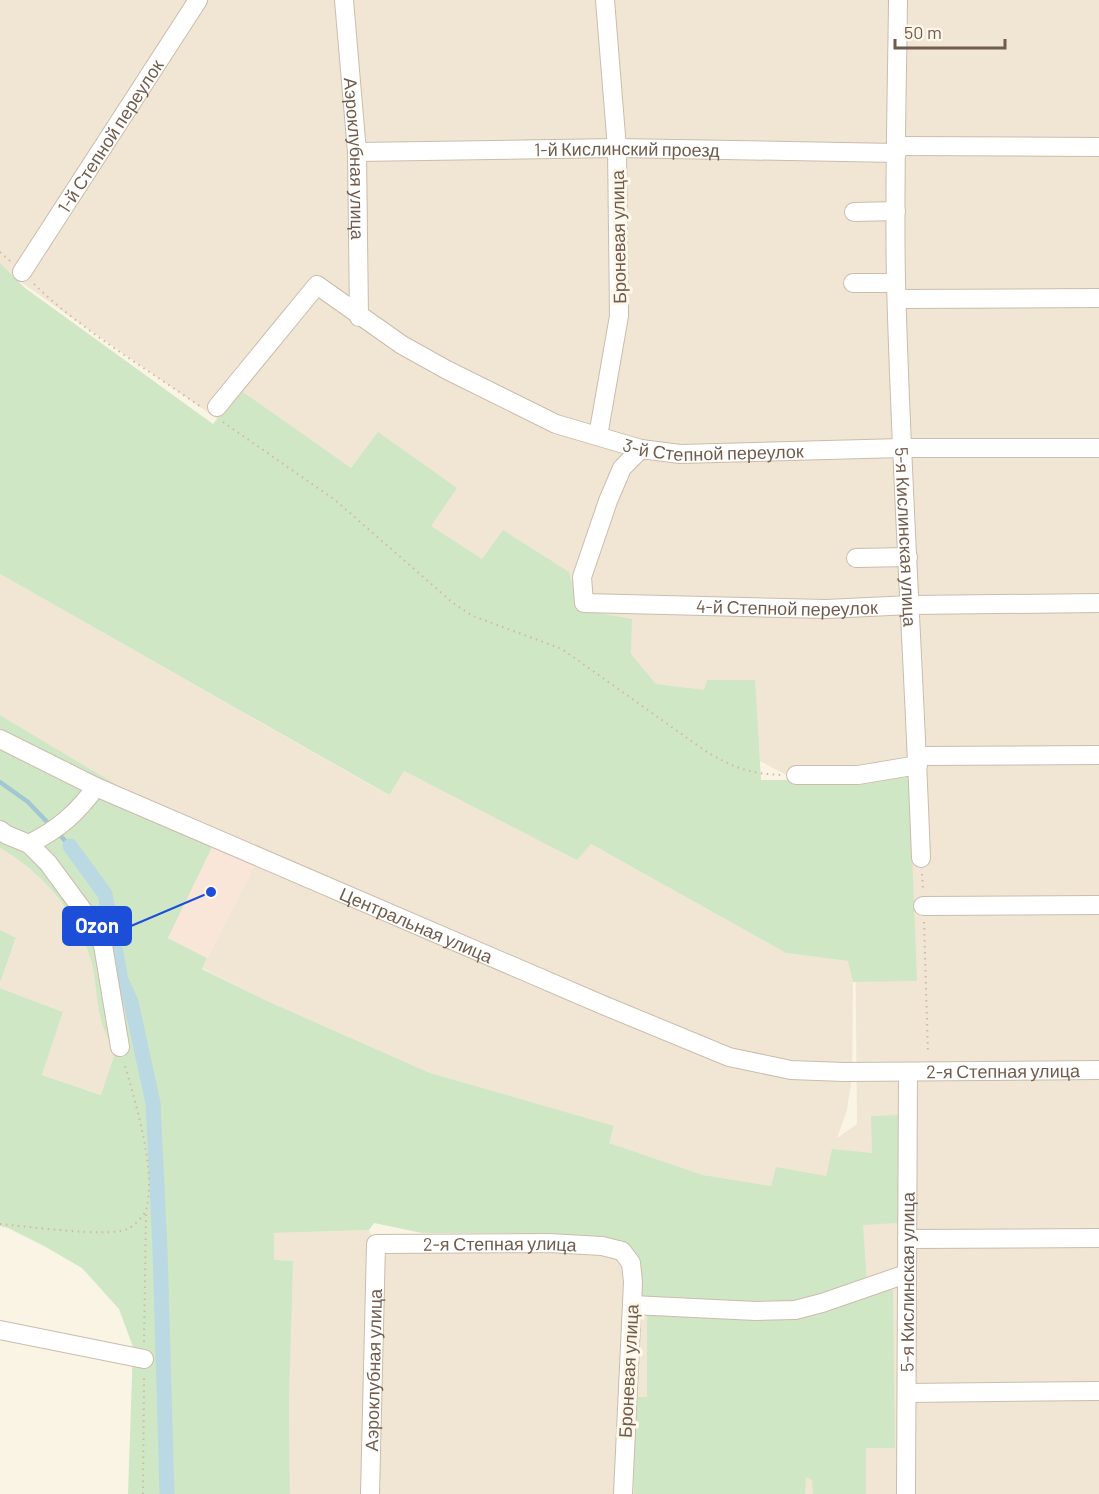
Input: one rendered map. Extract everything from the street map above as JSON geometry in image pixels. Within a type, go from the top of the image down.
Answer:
[{"type":"street","name":"1-й Степной переулок","points":[[22,272],[198,0]]},
{"type":"street","name":"Аэроклубная улица","points":[[344,0],[357,152],[359,317]]},
{"type":"street","name":"Броневая улица","points":[[598,436],[619,316],[617,148],[605,0]]},
{"type":"street","name":"5-я Кислинская улица","points":[[898,0],[897,291],[921,858]]},
{"type":"street","name":"1-й Кислинский проезд","points":[[357,152],[617,148],[1099,147]]},
{"type":"street","points":[[854,212],[896,211]]},
{"type":"street","points":[[853,283],[897,291],[1099,298]]},
{"type":"street","name":"3-й Степной переулок","points":[[213,412],[317,285],[359,317],[402,345],[457,375],[556,424],[641,449],[680,454],[902,448],[1099,447]]},
{"type":"street","name":"4-й Степной переулок","points":[[641,449],[622,468],[608,501],[582,577],[584,603],[826,609],[911,605],[1099,603]]},
{"type":"street","points":[[856,558],[908,557]]},
{"type":"street","name":"Центральная улица","points":[[0,739],[96,787],[729,1057],[792,1070],[908,1072]]},
{"type":"street","points":[[796,776],[858,775],[917,761],[1099,755]]},
{"type":"street","points":[[30,844],[54,831],[82,806],[96,787]]},
{"type":"street","points":[[0,830],[30,844],[48,863],[87,916],[103,945],[120,1047]]},
{"type":"street","points":[[923,906],[1099,905]]},
{"type":"street","name":"2-я Степная улица","points":[[908,1072],[1099,1071]]},
{"type":"street","name":"5-я Кислинская улица","points":[[906,1494],[908,1072]]},
{"type":"street","points":[[907,1239],[1099,1238]]},
{"type":"street","name":"Аэроклубная улица","points":[[370,1494],[376,1244]]},
{"type":"street","name":"2-я Степная улица","points":[[376,1244],[549,1244],[602,1246],[622,1251]]},
{"type":"street","name":"Броневая улица","points":[[622,1251],[631,1263],[632,1305],[623,1494]]},
{"type":"street","points":[[632,1305],[756,1311],[795,1310],[906,1274]]},
{"type":"street","points":[[0,1330],[144,1359]]},
{"type":"street","points":[[907,1392],[1099,1391]]},
{"type":"path","points":[[0,252],[50,299],[335,500],[453,603],[473,616],[562,649],[727,764],[749,772],[796,776]]},
{"type":"path","points":[[921,858],[929,1072]]},
{"type":"path","points":[[0,1224],[106,1233],[128,1229],[146,1213],[149,1191],[143,1134],[120,1047]]},
{"type":"shaded area","points":[[0,0],[1099,0],[1099,1494],[290,1494],[292,1261],[274,1261],[274,1233],[369,1230],[376,1244],[643,1235],[765,1185],[703,1175],[608,1143],[614,1127],[430,1073],[265,1000],[202,968],[261,852],[132,794],[0,715],[0,574],[388,795],[404,771],[577,859],[591,844],[786,953],[849,961],[853,982],[852,1077],[847,1110],[837,1138],[857,1124],[854,810],[573,664],[405,550],[15,278],[0,265]]},
{"type":"shaded area","points":[[219,833],[262,852],[207,958],[168,938]]},
{"type":"shaded area","points":[[0,848],[42,878],[75,921],[91,959],[115,1053],[102,1095],[42,1075],[63,1012],[0,988],[16,939],[0,930]]},
{"type":"green space","points":[[0,263],[25,288],[213,424],[240,390],[351,468],[378,432],[457,488],[431,526],[482,559],[503,530],[569,572],[578,609],[632,619],[631,654],[656,684],[704,690],[707,680],[755,680],[761,780],[856,780],[909,774],[917,981],[853,982],[848,961],[786,953],[591,844],[577,860],[404,771],[389,795],[0,574]]},
{"type":"green space","points":[[0,715],[132,794],[219,833],[168,938],[207,958],[202,969],[265,1000],[430,1073],[614,1126],[609,1143],[703,1175],[771,1186],[776,1167],[826,1176],[832,1149],[872,1153],[871,1116],[899,1115],[902,1163],[898,1223],[863,1225],[867,1282],[780,1306],[639,1300],[637,1265],[590,1241],[518,1233],[422,1233],[374,1223],[369,1230],[274,1233],[274,1260],[293,1261],[289,1402],[290,1494],[128,1494],[133,1347],[119,1309],[82,1268],[44,1246],[0,1226],[0,988],[63,1012],[42,1075],[101,1095],[115,1053],[101,1020],[91,960],[76,926],[67,910],[44,882],[16,858],[0,848]]},
{"type":"green space","points":[[0,930],[16,938],[0,983]]},
{"type":"green space","points":[[888,1286],[893,1291],[895,1448],[866,1448],[866,1494],[813,1494],[812,1480],[806,1477],[805,1494],[634,1494],[634,1397],[647,1397],[647,1311],[754,1315]]},
{"type":"waterway","points":[[0,782],[28,802],[50,825]]},
{"type":"waterway","points":[[58,833],[70,846]]},
{"type":"waterway","points":[[70,846],[105,894],[121,980],[131,1002],[153,1103],[167,1494]]},
{"type":"place","name":"Ozon","points":[[211,892]]}]
